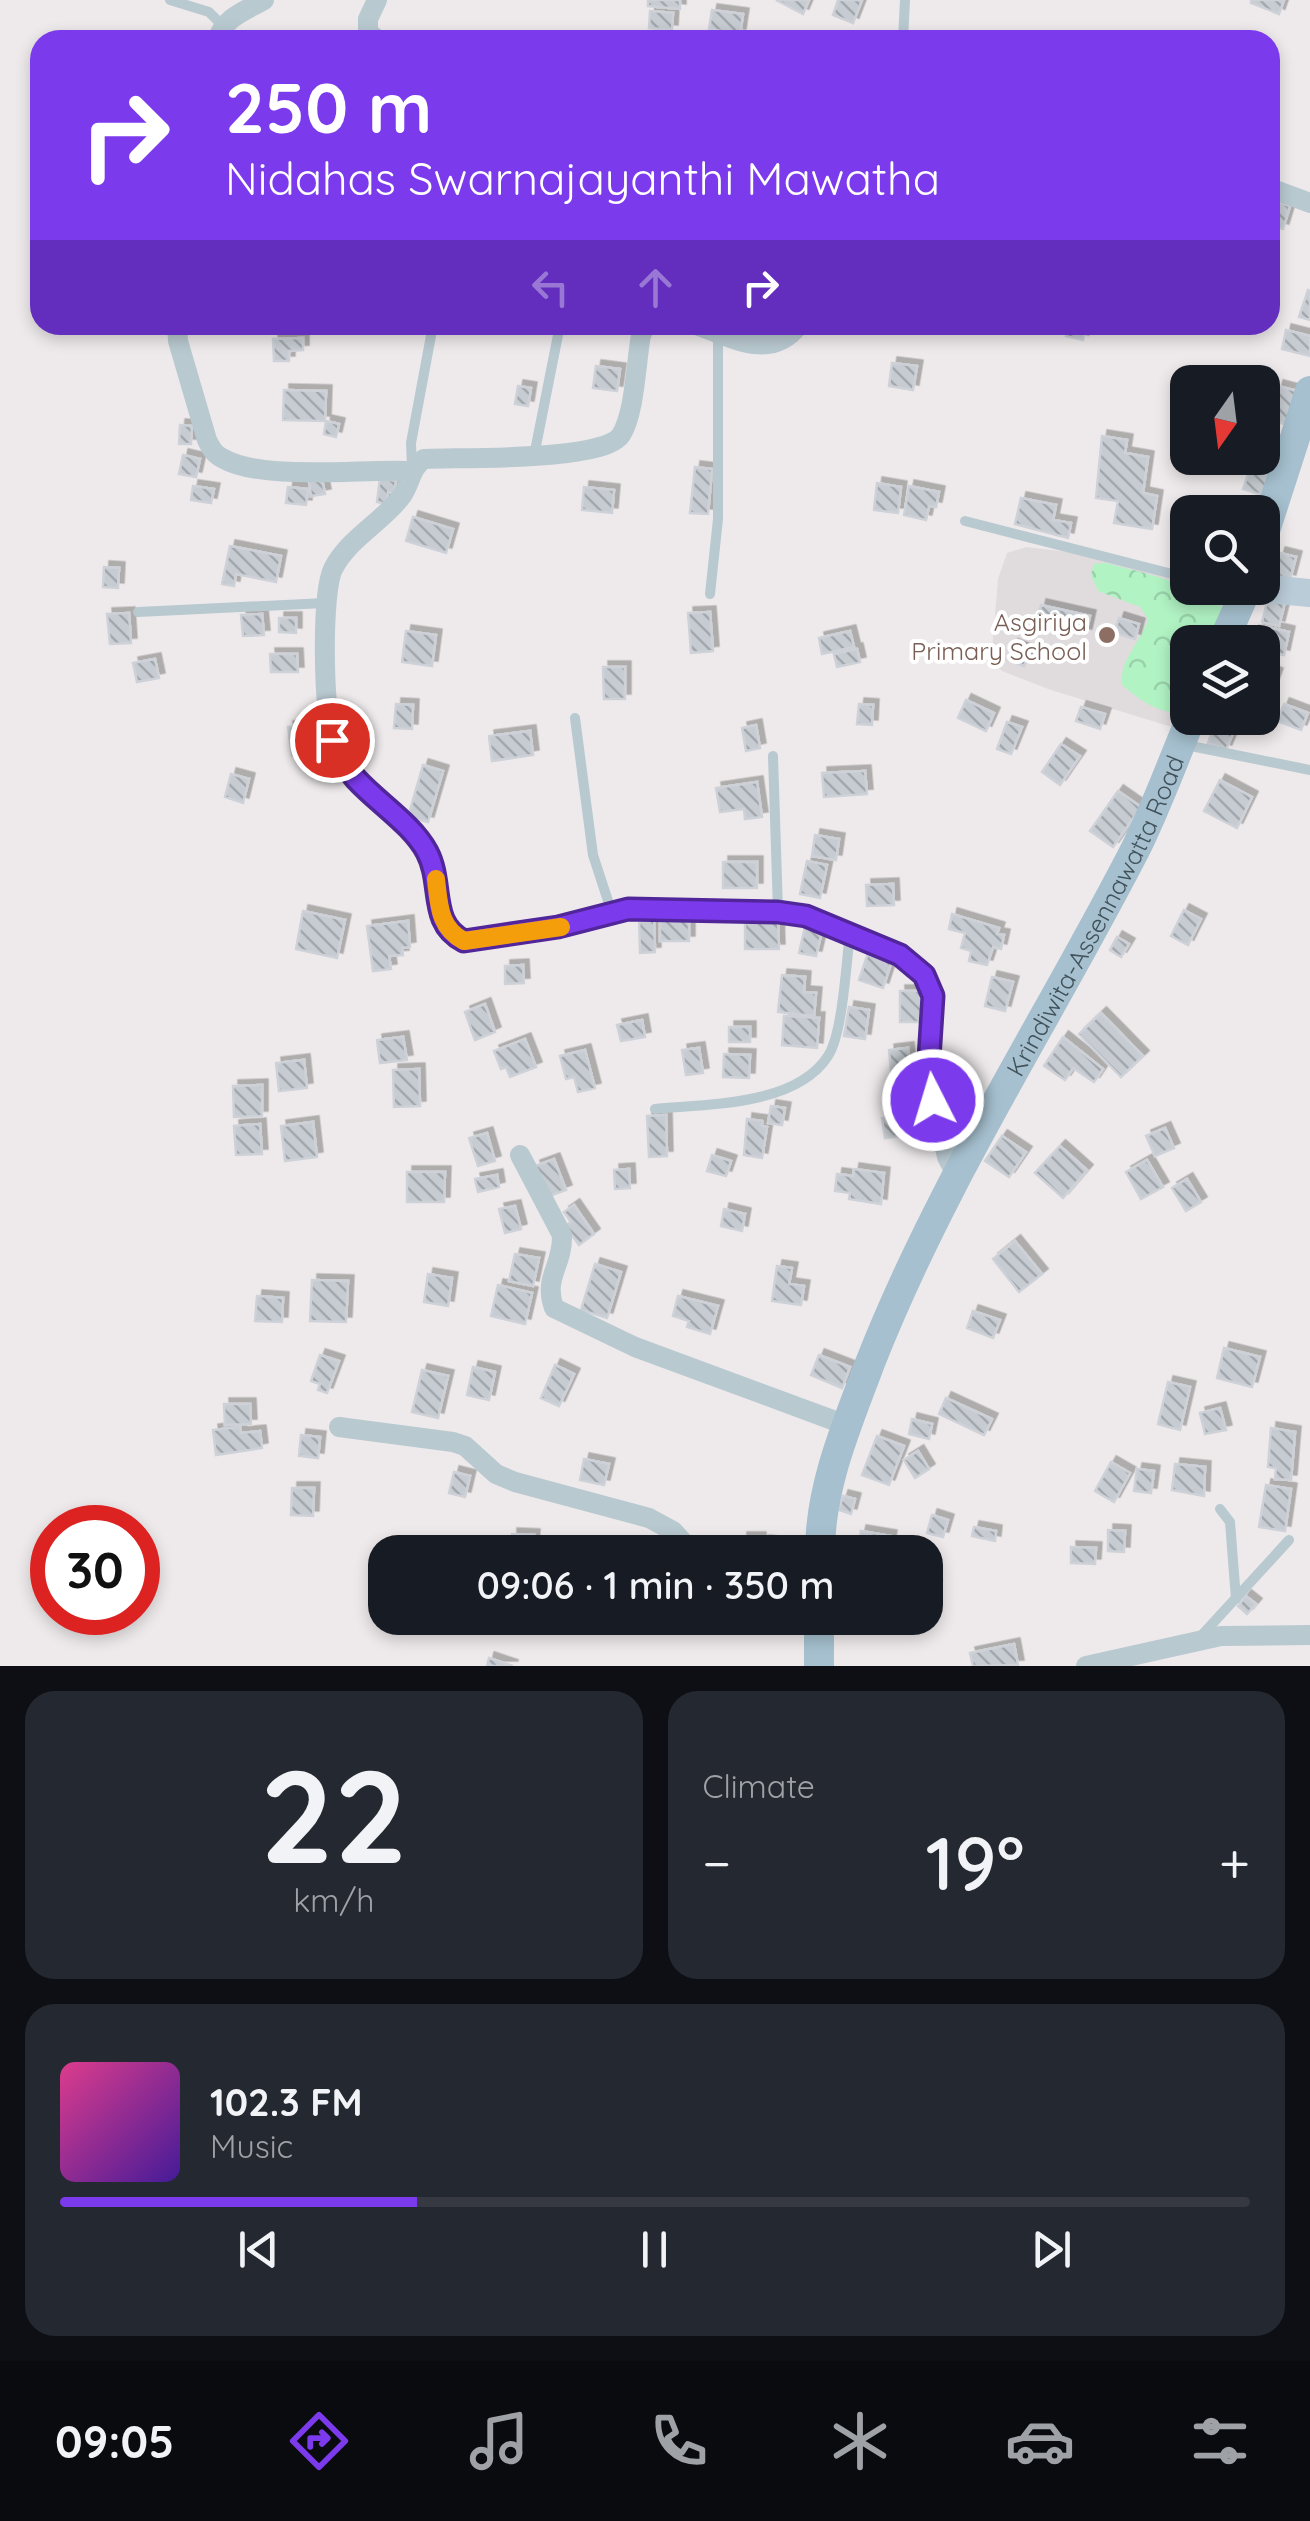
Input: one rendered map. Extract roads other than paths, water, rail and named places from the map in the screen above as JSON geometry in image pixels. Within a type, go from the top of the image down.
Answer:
[{"type":"main road","points":[[1276,495],[1310,391]]},
{"type":"main road","name":"Krindiwita-Assennawatta Road","points":[[820,1535],[835,1454],[884,1329],[956,1174],[1136,848],[1184,735]]},
{"type":"main road","points":[[819,1635],[819,1666]]},
{"type":"street","points":[[223,30],[264,0]]},
{"type":"street","points":[[368,30],[368,19],[377,0]]},
{"type":"street","points":[[1280,192],[1310,203]]},
{"type":"street","points":[[178,335],[207,440],[224,460],[290,472],[412,471]]},
{"type":"street","points":[[641,335],[626,421],[612,444],[590,451],[534,456],[424,458],[412,471],[401,498],[358,538],[334,568],[325,603],[332,740],[354,777],[425,848],[435,870],[442,920],[450,934],[464,941],[558,927],[612,912],[665,908],[806,916],[900,955],[924,975],[933,996],[928,1074],[947,1157],[956,1174]]},
{"type":"street","points":[[725,335],[747,344],[771,346],[790,335]]},
{"type":"street","points":[[1280,591],[1310,592]]},
{"type":"street","points":[[520,1155],[562,1236],[562,1249],[548,1292],[554,1308],[634,1348],[846,1425]]},
{"type":"street","points":[[339,1427],[465,1446],[496,1474],[515,1482],[649,1518],[677,1535]]},
{"type":"street","points":[[1086,1666],[1221,1636],[1310,1636]]},
{"type":"lane","points":[[170,0],[210,12],[219,30]]},
{"type":"lane","points":[[904,30],[905,0]]},
{"type":"lane","points":[[412,471],[410,444],[430,335]]},
{"type":"lane","points":[[534,456],[558,335]]},
{"type":"lane","points":[[710,594],[718,519],[718,335]]},
{"type":"lane","points":[[965,521],[1170,573]]},
{"type":"lane","points":[[138,612],[325,603]]},
{"type":"lane","points":[[574,718],[593,856],[612,912]]},
{"type":"lane","points":[[1199,735],[1310,770]]},
{"type":"lane","points":[[773,756],[778,912]]},
{"type":"lane","points":[[655,1109],[774,1094],[804,1078],[828,1057],[836,1038],[851,933]]},
{"type":"lane","points":[[1220,1508],[1230,1522],[1236,1598]]},
{"type":"lane","points":[[1198,1640],[1289,1540]]},
{"type":"place","name":"Asgiriya Primary School","points":[[1107,635]]}]
